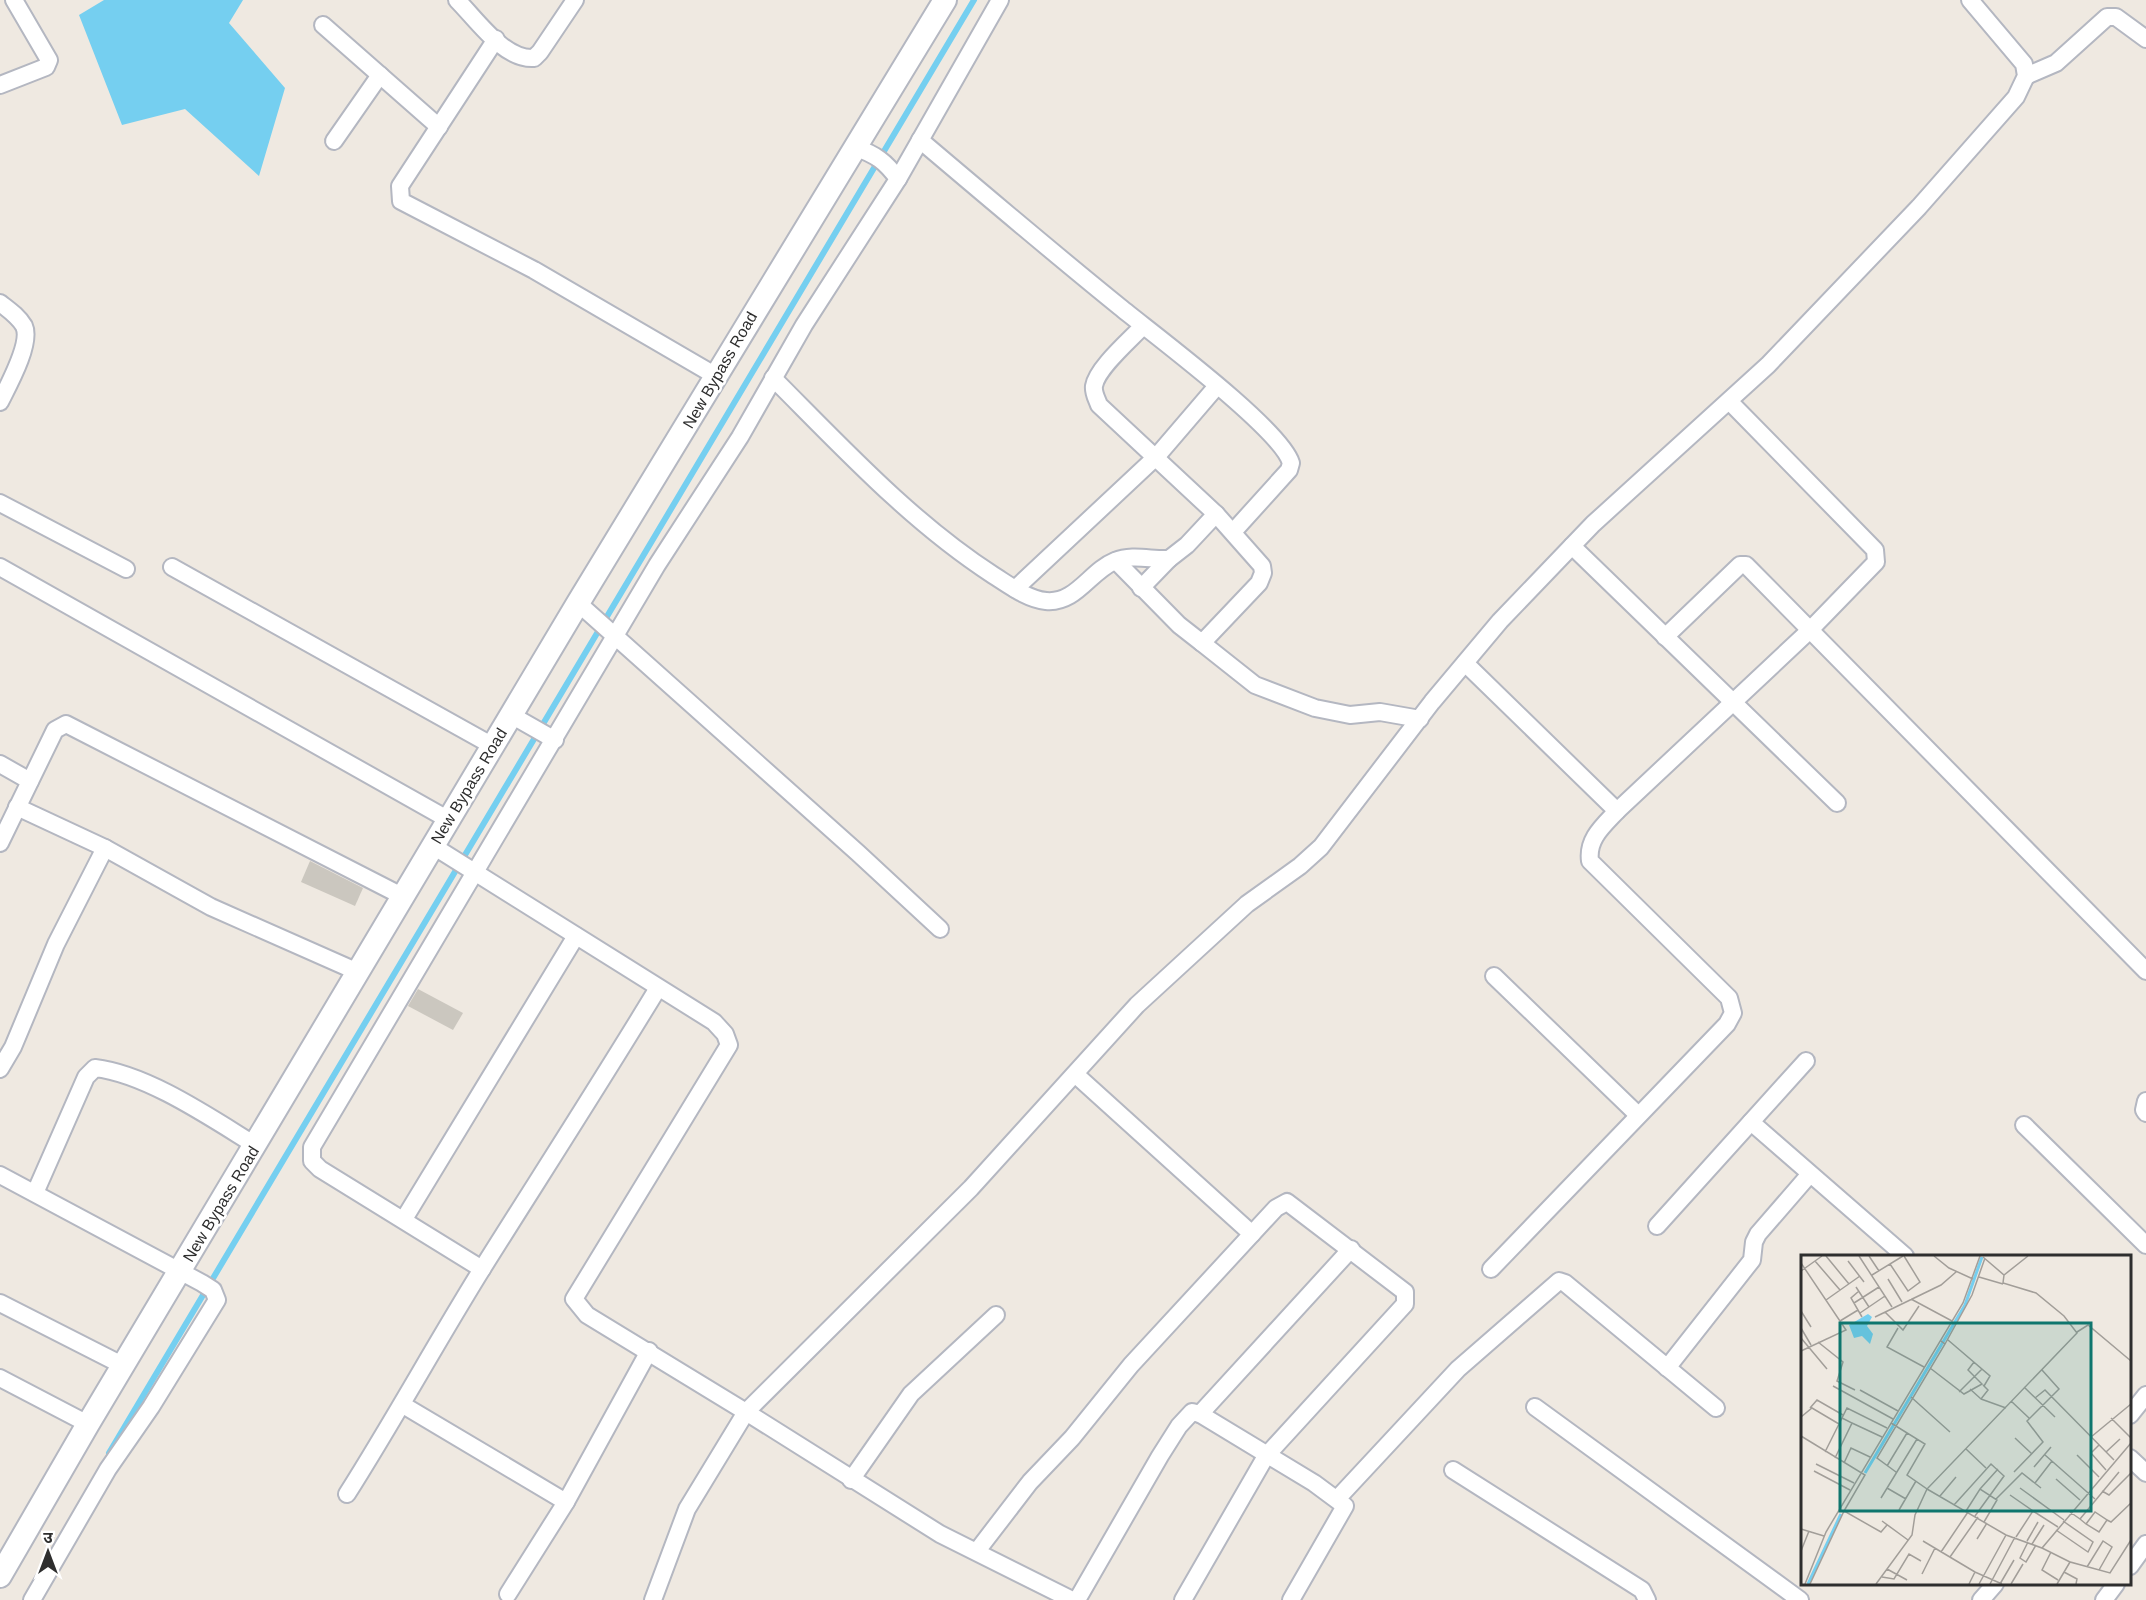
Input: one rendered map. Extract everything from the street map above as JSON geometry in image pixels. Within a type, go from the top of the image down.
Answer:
[{"type":"main road","name":"New Bypass Road","points":[[0,1576],[88,1424],[578,603],[716,376],[864,151],[945,0]]},
{"type":"street","points":[[0,85],[46,67],[49,60],[14,0]]},
{"type":"street","points":[[457,0],[496,39],[520,56],[534,58],[575,0]]},
{"type":"street","points":[[482,1269],[320,1169],[312,1161],[310,1155],[317,1138],[466,868],[606,628],[773,378],[893,172],[920,140],[999,0]]},
{"type":"street","points":[[653,1600],[687,1509],[746,1412],[971,1188],[1146,997],[1247,904],[1300,866],[1321,847],[1420,719],[1500,621],[1572,546],[1768,365],[1919,207],[2016,97],[2026,76],[2024,64],[1970,0]]},
{"type":"street","points":[[2026,76],[2056,63],[2107,17],[2116,17],[2146,39]]},
{"type":"street","points":[[323,25],[439,127]]},
{"type":"street","points":[[496,39],[400,186],[400,201],[534,270],[716,376]]},
{"type":"street","points":[[334,141],[380,75]]},
{"type":"street","points":[[920,140],[1217,386],[1256,420],[1284,449],[1291,462],[1289,470],[1233,532]]},
{"type":"street","points":[[864,151],[893,172]]},
{"type":"street","points":[[0,303],[15,314],[25,328],[26,341],[0,402]]},
{"type":"street","points":[[1143,326],[1101,372],[1094,386],[1094,395],[1100,405],[1157,456],[1216,514],[1262,566],[1263,573],[1259,583],[1202,643]]},
{"type":"street","points":[[773,378],[910,513],[951,546],[1015,590],[1044,601],[1059,600],[1074,593],[1116,561],[1130,558],[1169,559]]},
{"type":"street","points":[[1015,590],[1157,456],[1217,386]]},
{"type":"street","points":[[1491,1269],[1727,1024],[1733,1013],[1729,998],[1590,861],[1588,850],[1596,835],[1617,811],[1809,631],[1876,562],[1875,550],[1729,401]]},
{"type":"street","points":[[0,503],[126,569]]},
{"type":"street","points":[[1141,588],[1216,514]]},
{"type":"street","points":[[1572,546],[1731,703],[1837,803]]},
{"type":"street","points":[[1116,561],[1141,588],[1230,668],[1255,685],[1315,708],[1350,715],[1380,712],[1420,719]]},
{"type":"street","points":[[1665,637],[1740,565],[1750,568],[1809,631],[2146,971]]},
{"type":"street","points":[[0,567],[449,820]]},
{"type":"street","points":[[172,567],[493,746]]},
{"type":"street","points":[[578,603],[939,929]]},
{"type":"street","points":[[1465,663],[1617,811]]},
{"type":"street","points":[[511,715],[543,734]]},
{"type":"street","points":[[0,843],[55,729],[66,724],[402,896]]},
{"type":"street","points":[[0,764],[30,781]]},
{"type":"street","points":[[17,807],[105,848],[212,907],[358,972]]},
{"type":"street","points":[[433,846],[714,1022],[725,1034],[729,1045],[574,1299],[587,1315],[649,1351],[940,1534],[1072,1600]]},
{"type":"street","points":[[0,1069],[13,1047],[56,944],[105,848]]},
{"type":"street","points":[[404,1219],[576,936]]},
{"type":"street","points":[[1494,976],[1638,1115]]},
{"type":"street","points":[[347,1494],[403,1406],[435,1346],[482,1269],[589,1102],[658,988]]},
{"type":"street","points":[[1657,1226],[1806,1061]]},
{"type":"street","points":[[35,1193],[86,1077],[90,1070],[95,1068],[106,1069],[168,1094],[255,1145]]},
{"type":"street","points":[[1076,1074],[1252,1233]]},
{"type":"street","points":[[2146,1101],[2144,1110],[2146,1113]]},
{"type":"street","points":[[1751,1122],[1903,1255]]},
{"type":"street","points":[[2024,1125],[2146,1245]]},
{"type":"street","points":[[1667,1368],[1752,1260],[1754,1242],[1758,1234],[1810,1174]]},
{"type":"street","points":[[0,1175],[208,1286],[217,1300],[151,1407],[108,1469],[32,1600]]},
{"type":"street","points":[[977,1551],[1030,1482],[1071,1438],[1131,1365],[1186,1309],[1252,1233],[1276,1208],[1287,1202],[1351,1248],[1406,1292],[1406,1304],[1266,1456],[1183,1600]]},
{"type":"street","points":[[1200,1414],[1351,1248]]},
{"type":"street","points":[[1337,1499],[1458,1369],[1559,1281],[1565,1283],[1716,1408]]},
{"type":"street","points":[[0,1303],[124,1366]]},
{"type":"street","points":[[851,1480],[911,1394],[996,1315]]},
{"type":"street","points":[[508,1594],[566,1502],[649,1351]]},
{"type":"street","points":[[0,1378],[88,1424]]},
{"type":"street","points":[[2131,1414],[2146,1395]]},
{"type":"street","points":[[403,1406],[566,1502]]},
{"type":"street","points":[[1535,1407],[1800,1600]]},
{"type":"street","points":[[1077,1600],[1179,1426],[1192,1412],[1200,1414],[1337,1499],[1346,1509],[1291,1600]]},
{"type":"street","points":[[2131,1459],[2146,1473]]},
{"type":"street","points":[[1453,1470],[1642,1590],[1647,1600]]},
{"type":"street","points":[[2131,1565],[2146,1544]]},
{"type":"street","points":[[1982,1600],[1994,1585]]},
{"type":"street","points":[[2104,1600],[2115,1585]]},
{"type":"water","points":[[104,0],[243,0],[229,23],[285,88],[259,176],[185,109],[122,125],[79,15]]},
{"type":"building","points":[[310,861],[363,888],[355,906],[301,882]]},
{"type":"building","points":[[418,989],[463,1013],[453,1030],[408,1006]]},
{"type":"waterway","points":[[109,1453],[974,0]]}]
